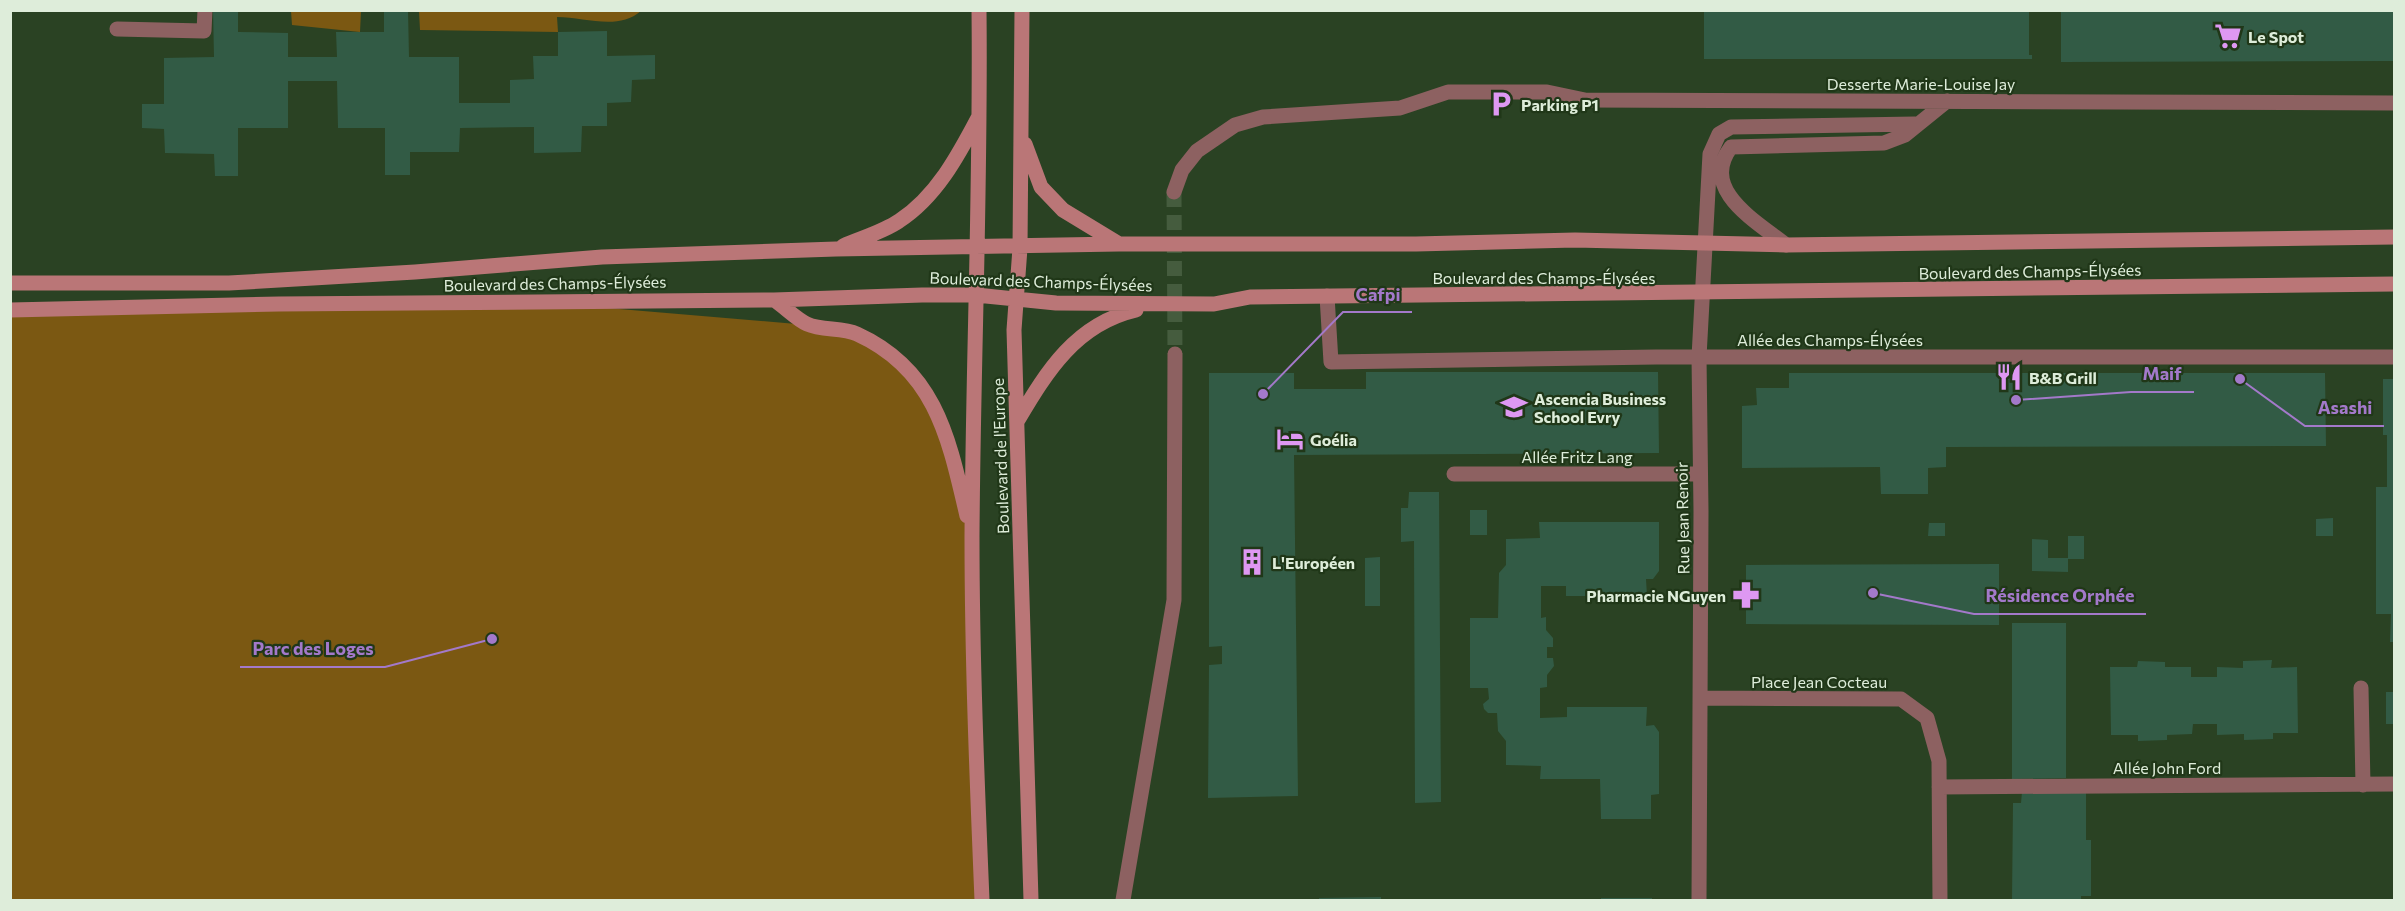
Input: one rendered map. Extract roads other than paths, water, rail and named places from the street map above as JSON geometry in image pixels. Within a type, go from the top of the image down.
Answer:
[{"type":"main road","name":"Boulevard de l'Europe","points":[[979,10],[980,113],[972,538],[975,740],[982,900]]},
{"type":"main road","name":"Boulevard de l'Europe","points":[[1022,10],[1020,248],[1014,330],[1031,900]]},
{"type":"main road","points":[[836,249],[899,221],[936,187],[958,157],[980,113]]},
{"type":"main road","points":[[1021,133],[1041,187],[1064,210],[1119,244]]},
{"type":"main road","name":"Boulevard des Champs-Élysées","points":[[10,283],[229,283],[416,272],[602,257],[836,249],[1020,248],[1119,244],[1416,244],[1575,240],[1786,244],[2394,237]]},
{"type":"main road","name":"Boulevard des Champs-Élysées","points":[[10,310],[268,304],[774,300],[976,295],[1056,303],[1214,304],[1250,297],[1700,294],[2394,284]]},
{"type":"main road","points":[[774,300],[808,325],[854,332],[894,354],[929,395],[951,449],[972,538]]},
{"type":"main road","points":[[1018,420],[1048,369],[1067,347],[1102,322],[1119,314],[1160,304]]},
{"type":"street","points":[[117,29],[204,31],[205,10]]},
{"type":"street","name":"Desserte Marie-Louise Jay","points":[[1174,192],[1182,170],[1197,151],[1234,125],[1263,117],[1400,108],[1448,92],[1547,92],[1585,100],[2394,103]]},
{"type":"street","points":[[1786,244],[1737,205],[1723,187],[1722,159],[1731,147],[1749,144],[1884,143],[1905,135],[1915,124],[1947,101]]},
{"type":"street","name":"Rue Jean Renoir","points":[[1699,900],[1701,698],[1699,357],[1700,294],[1710,154],[1719,134],[1731,127],[1915,124]]},
{"type":"street","name":"Allée des Champs-Élysées","points":[[1327,296],[1331,362],[1699,357],[2394,357]]},
{"type":"street","points":[[1123,900],[1174,600],[1175,354]]},
{"type":"street","name":"Allée Fritz Lang","points":[[1454,474],[1700,474]]},
{"type":"street","points":[[2361,688],[2363,785]]},
{"type":"street","name":"Place Jean Cocteau","points":[[1701,698],[1901,699],[1927,718],[1939,761],[1940,900]]},
{"type":"street","name":"Allée John Ford","points":[[1939,787],[2394,784]]},
{"type":"tunnel","points":[[1174,192],[1175,354]]},
{"type":"place","name":"Le Spot","points":[[2228,36]]},
{"type":"place","name":"Parking P1","points":[[1501,104]]},
{"type":"place","name":"B&B Grill","points":[[2009,377]]},
{"type":"place","name":"Asashi","points":[[2240,379]]},
{"type":"place","name":"Cafpi","points":[[1263,394]]},
{"type":"place","name":"Maif","points":[[2016,400]]},
{"type":"place","name":"Ascencia Business School Evry","points":[[1514,407]]},
{"type":"place","name":"Goélia","points":[[1290,439]]},
{"type":"place","name":"L'Européen","points":[[1252,562]]},
{"type":"place","name":"Résidence Orphée","points":[[1873,593]]},
{"type":"place","name":"Pharmacie NGuyen","points":[[1746,595]]},
{"type":"place","name":"Parc des Loges","points":[[492,639]]}]
